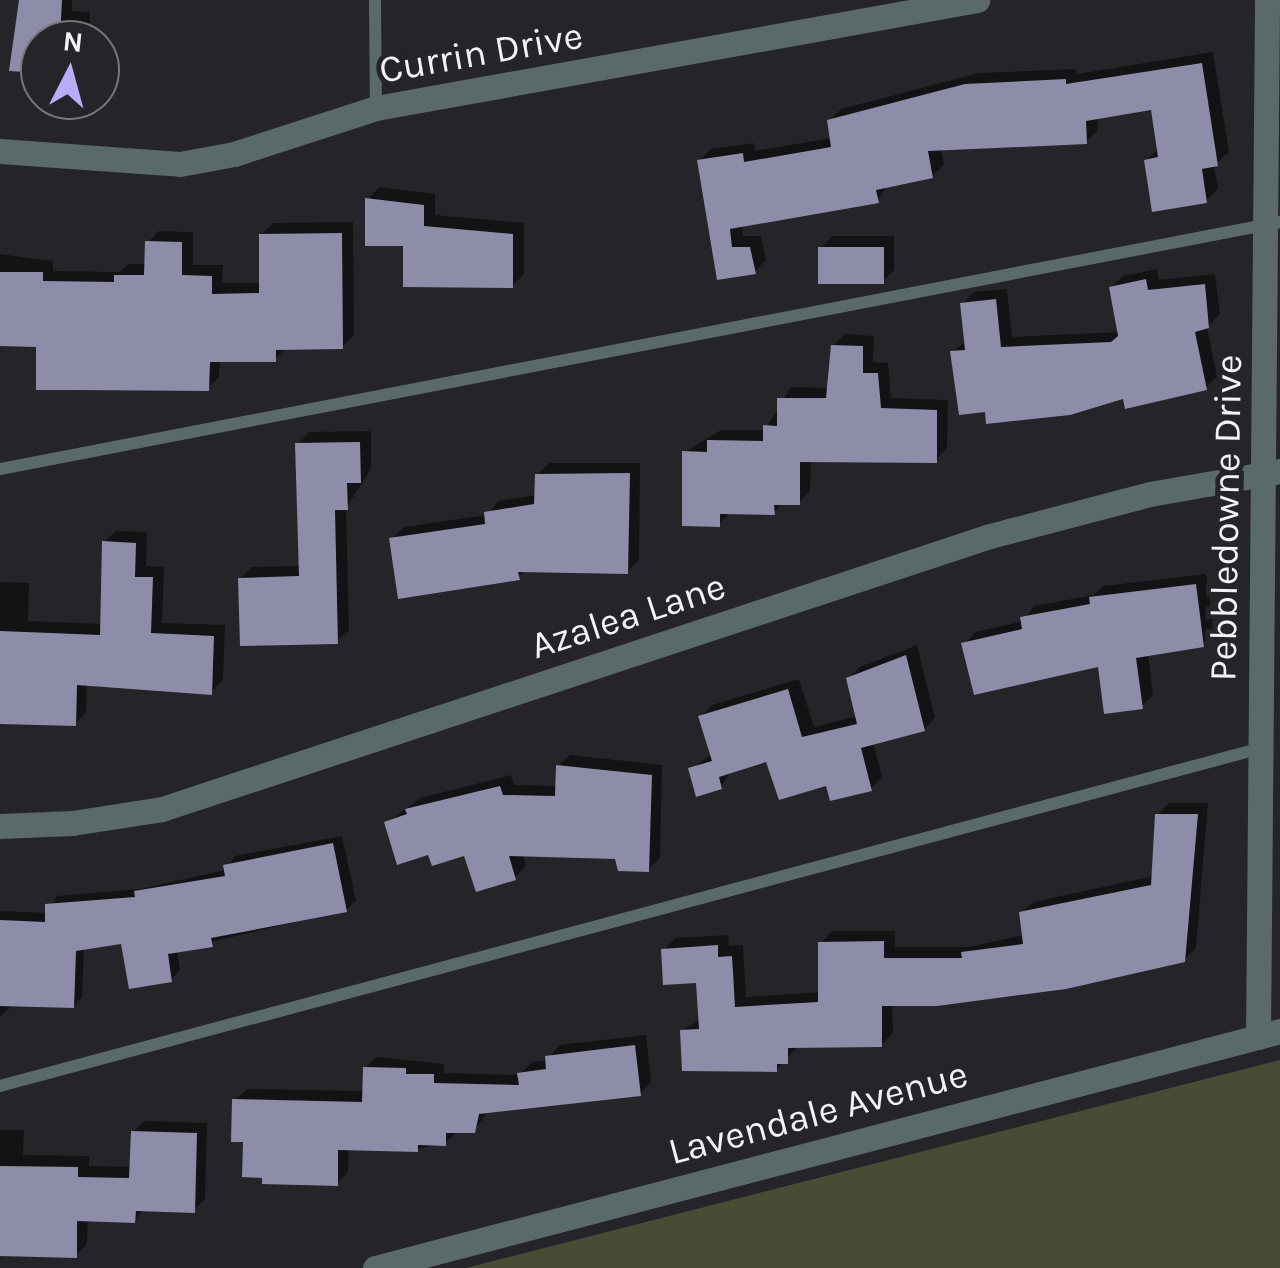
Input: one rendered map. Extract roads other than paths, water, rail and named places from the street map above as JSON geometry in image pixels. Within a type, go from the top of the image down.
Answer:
[{"type":"street","name":"Currin Drive","points":[[0,151],[180,164],[234,154],[376,108],[977,0]]},
{"type":"street","name":"Pebbledowne Drive","points":[[1267,0],[1273,222],[1272,472],[1261,748],[1269,1034]]},
{"type":"street","name":"Azalea Lane","points":[[0,826],[72,824],[162,809],[990,536],[1272,472]]},
{"type":"street","name":"Lavendale Avenue","points":[[374,1268],[1269,1034]]},
{"type":"lane","points":[[374,0],[376,108]]},
{"type":"lane","points":[[0,469],[184,438],[1273,222]]},
{"type":"lane","points":[[0,1086],[1261,748]]}]
